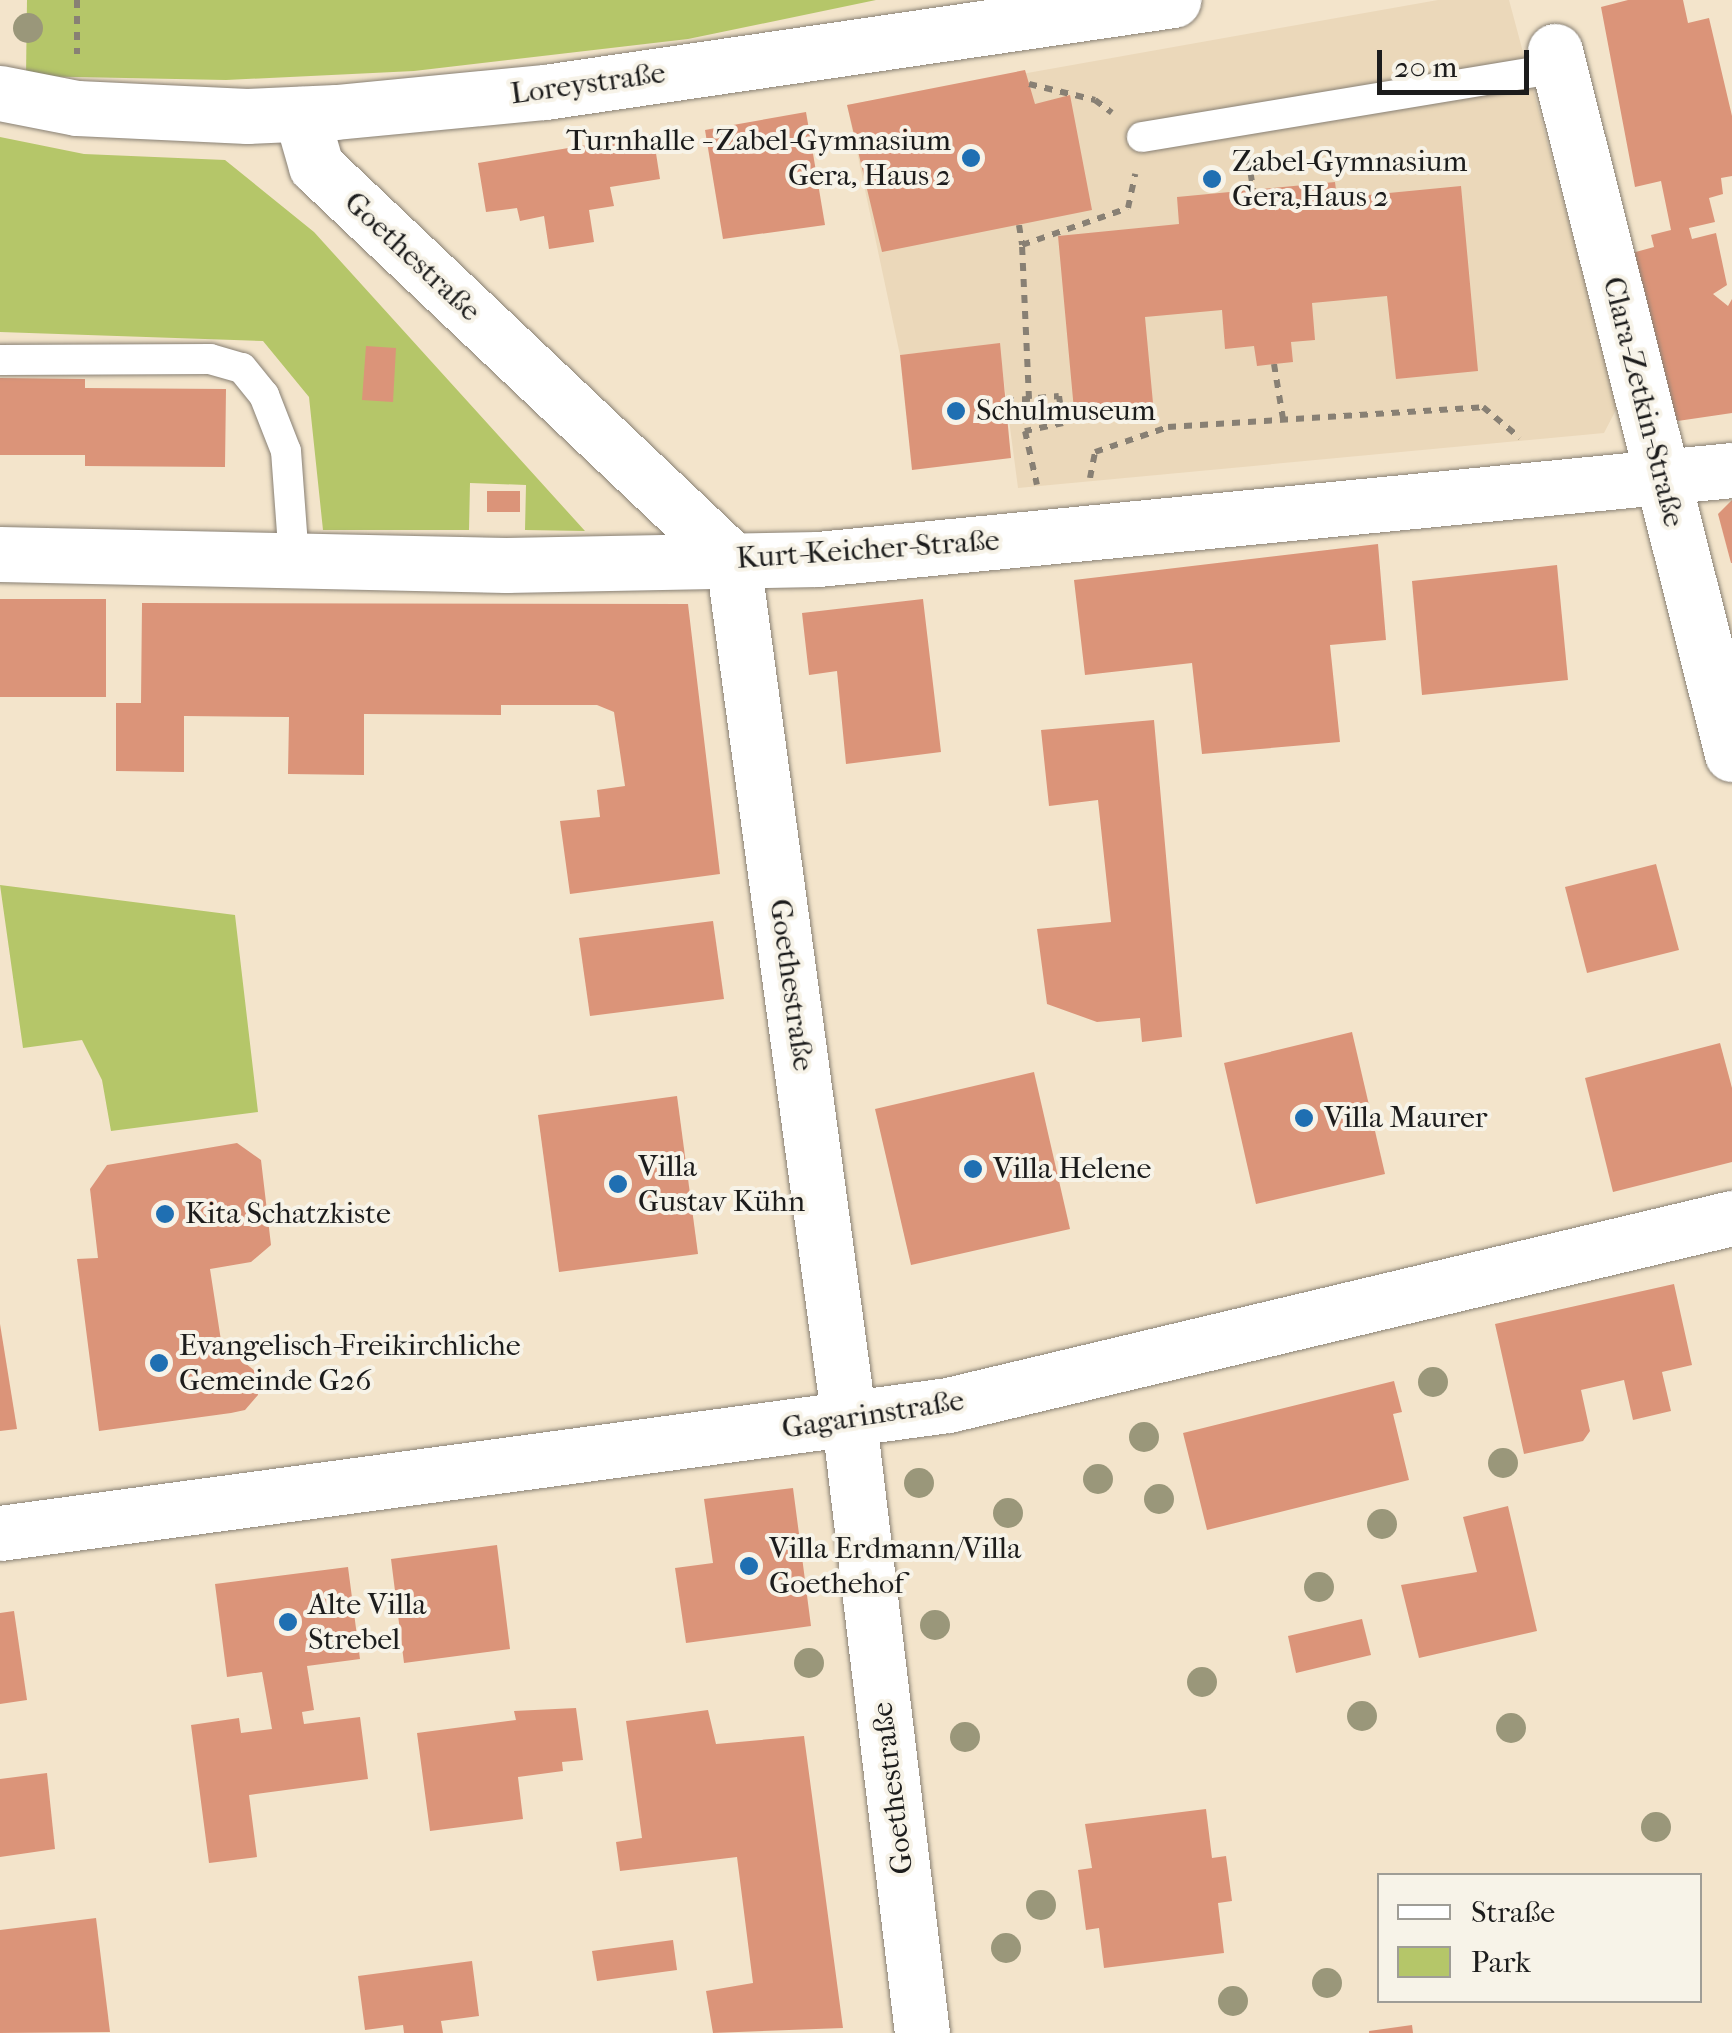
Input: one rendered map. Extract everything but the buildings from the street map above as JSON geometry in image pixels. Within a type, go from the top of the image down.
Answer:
[{"type":"street","name":"Loreystraße","points":[[0,93],[77,108],[301,114],[545,92],[1173,0]]},
{"type":"street","name":"Clara-Zetkin-Straße","points":[[1558,60],[1732,754]]},
{"type":"street","name":"Goethestraße","points":[[301,114],[316,166],[733,561],[849,1421],[922,2033]]},
{"type":"street","name":"Kurt-Keicher-Straße","points":[[0,554],[294,560],[818,560],[1732,470]]},
{"type":"street","name":"Gagarinstraße","points":[[0,1534],[948,1405],[1732,1218]]},
{"type":"lane","points":[[1142,137],[1558,60]]},
{"type":"lane","points":[[0,360],[210,359],[242,368],[264,395],[286,451],[294,560]]},
{"type":"path","points":[[1022,245],[1128,208],[1142,137],[1095,100],[1029,84]]},
{"type":"path","points":[[1019,225],[1029,399]]},
{"type":"path","points":[[1274,364],[1283,419]]},
{"type":"path","points":[[1006,402],[1060,396],[1063,423],[1026,431],[1034,472]]},
{"type":"path","points":[[1080,532],[1096,452],[1168,426],[1483,407],[1522,439],[1545,488]]},
{"type":"shaded area","name":"Zabel-Gymnasium Gera,Haus 2","points":[[1438,0],[1509,0],[1618,406],[1604,433],[1018,488],[999,344],[900,355],[847,105]]},
{"type":"green space","points":[[27,0],[876,0],[688,39],[414,71],[226,80],[26,76]]},
{"type":"green space","points":[[0,137],[84,154],[225,160],[314,232],[585,531],[525,530],[526,485],[470,483],[469,530],[323,530],[309,397],[263,341],[0,332]]},
{"type":"green space","points":[[0,885],[235,915],[258,1112],[111,1131],[102,1080],[82,1040],[23,1048]]},
{"type":"place","name":"Turnhalle - Zabel-Gymnasium Gera, Haus 2","points":[[971,158]]},
{"type":"place","name":"Zabel-Gymnasium Gera,Haus 2","points":[[1212,179]]},
{"type":"place","name":"Schulmuseum","points":[[956,411]]},
{"type":"place","name":"Villa Maurer","points":[[1304,1118]]},
{"type":"place","name":"Villa Helene","points":[[973,1169]]},
{"type":"place","name":"Villa Gustav Kühn","points":[[618,1184]]},
{"type":"place","name":"Kita Schatzkiste","points":[[165,1214]]},
{"type":"place","name":"Evangelisch-Freikirchliche Gemeinde G26","points":[[159,1363]]},
{"type":"place","name":"Villa Erdmann/Villa Goethehof","points":[[749,1566]]},
{"type":"place","name":"Alte Villa Strebel","points":[[288,1622]]}]
